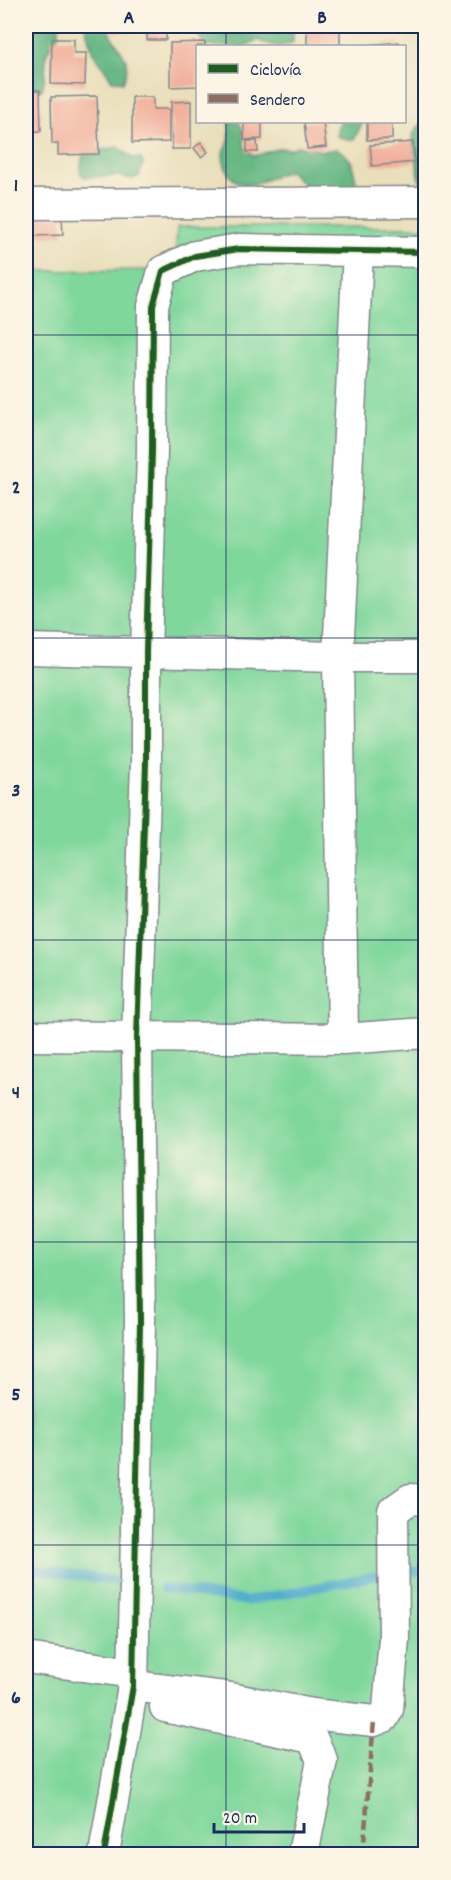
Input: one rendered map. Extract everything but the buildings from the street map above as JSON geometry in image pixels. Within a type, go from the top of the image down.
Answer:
[{"type":"street","points":[[26,204],[426,202]]},
{"type":"street","points":[[104,1854],[132,1687],[140,1322],[137,1038],[146,763],[153,306],[163,271],[195,256],[239,249],[426,252]]},
{"type":"street","points":[[343,1039],[338,657],[358,251]]},
{"type":"street","points":[[26,649],[426,657]]},
{"type":"street","points":[[26,1036],[343,1039],[426,1033]]},
{"type":"street","points":[[132,1687],[225,1697],[312,1714],[374,1722],[384,1716],[388,1709],[394,1639],[393,1511],[410,1499],[426,1500]]},
{"type":"street","points":[[26,1658],[312,1738],[322,1760],[303,1854]]},
{"type":"green space","points":[[27,26],[59,26],[59,33],[46,54],[42,90],[30,86],[26,79],[26,61],[32,52],[34,40]]},
{"type":"green space","points":[[84,26],[106,26],[127,65],[123,82],[111,80],[92,50]]},
{"type":"green space","points":[[198,26],[296,26],[293,31],[293,42],[283,45],[270,45],[257,40],[247,45],[205,45],[198,35]]},
{"type":"green space","points":[[229,123],[240,123],[244,135],[244,147],[254,156],[297,146],[323,151],[336,149],[343,152],[351,161],[356,180],[355,187],[352,192],[315,196],[290,171],[252,184],[237,182],[229,174],[223,157],[229,141]]},
{"type":"green space","points":[[340,123],[362,123],[354,139],[348,140],[337,136]]},
{"type":"green space","points":[[425,123],[425,189],[418,176],[413,135],[419,126]]},
{"type":"green space","points":[[118,147],[133,158],[141,159],[143,164],[139,176],[133,179],[118,176],[84,177],[80,172],[82,158],[85,154]]},
{"type":"green space","points":[[177,227],[425,227],[425,1854],[26,1854],[26,271],[175,270]]},
{"type":"waterway","points":[[26,1568],[114,1581]]},
{"type":"waterway","points":[[163,1588],[247,1601],[375,1576],[426,1570]]},
{"type":"marked path","points":[[363,1854],[374,1721]]},
{"type":"cycle path","points":[[104,1854],[133,1686],[140,1322],[137,1038],[146,763],[153,306],[163,271],[195,256],[239,249],[426,252]]}]
